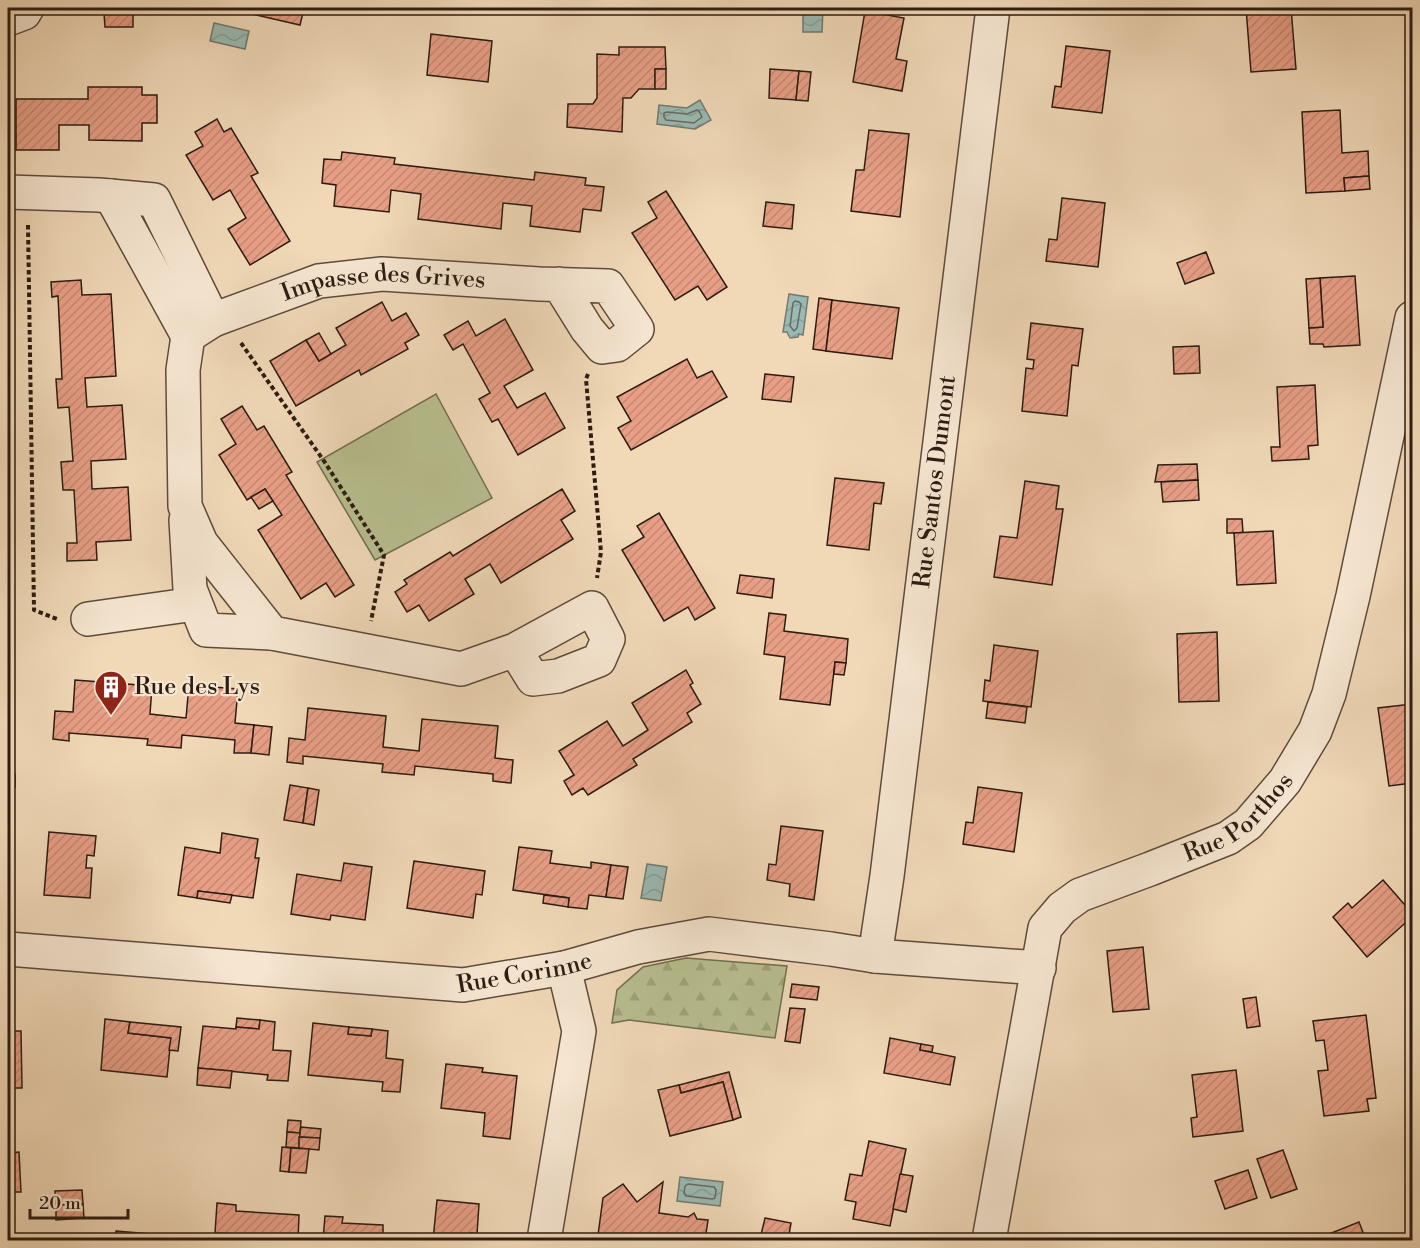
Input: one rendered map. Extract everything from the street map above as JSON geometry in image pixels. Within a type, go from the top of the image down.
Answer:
[{"type":"street","points":[[8,19],[24,13],[27,8]]},
{"type":"street","name":"Rue Santos Dumont","points":[[875,956],[887,876],[993,8]]},
{"type":"street","points":[[8,192],[154,200],[208,324],[183,370],[185,506],[190,589],[206,630],[272,633],[461,669],[515,650],[592,608],[608,639],[599,660],[558,676],[532,679],[515,650]]},
{"type":"street","name":"Impasse des Grives","points":[[208,324],[319,281],[382,274],[608,286],[637,329],[617,345],[602,347]]},
{"type":"street","name":"Rue Porthos","points":[[989,1240],[1045,928],[1062,908],[1080,895],[1228,838],[1248,824],[1286,781],[1316,731],[1329,693],[1353,596],[1413,318]]},
{"type":"street","points":[[185,506],[201,543],[272,633]]},
{"type":"street","points":[[88,619],[195,604]]},
{"type":"street","name":"Rue Corinne","points":[[8,950],[463,985],[564,968],[638,947],[709,934],[875,956],[1039,968]]},
{"type":"street","points":[[544,1240],[579,1031],[564,968]]},
{"type":"path","points":[[28,222],[34,610],[56,619],[88,619]]},
{"type":"path","points":[[208,324],[324,461],[384,555],[365,651]]},
{"type":"path","points":[[592,608],[601,552],[586,379],[602,347]]},
{"type":"green space","points":[[436,394],[492,498],[375,560],[317,462]]},
{"type":"green space","points":[[686,958],[787,966],[775,1038],[629,1020],[612,1023],[617,990],[643,967]]},
{"type":"water","points":[[803,8],[823,8],[822,32],[803,32]]},
{"type":"water","points":[[214,23],[249,31],[245,49],[210,41]]},
{"type":"water","points":[[700,100],[711,120],[695,129],[657,124],[659,105],[687,108]]},
{"type":"water","points":[[789,294],[808,297],[803,335],[799,334],[798,337],[790,338],[787,332],[783,332]]},
{"type":"water","points":[[647,864],[667,867],[661,901],[641,898]]},
{"type":"water","points":[[680,1177],[723,1182],[720,1206],[677,1201]]},
{"type":"building","points":[[80,8],[133,8],[133,27],[105,27],[104,13],[80,14]]},
{"type":"building","points":[[235,8],[304,8],[300,25],[234,10]]},
{"type":"building","points":[[1246,8],[1291,8],[1296,69],[1251,72]]},
{"type":"building","points":[[865,11],[904,18],[896,59],[907,61],[902,91],[853,82]]},
{"type":"building","points":[[431,34],[492,41],[488,82],[427,75]]},
{"type":"building","points":[[1066,46],[1110,51],[1102,113],[1052,107],[1055,86],[1061,87]]},
{"type":"building","points":[[619,47],[665,47],[666,69],[655,69],[655,89],[639,89],[631,98],[623,98],[622,132],[567,127],[568,104],[593,104],[597,98],[597,54],[619,55]]},
{"type":"building","points":[[655,69],[666,69],[666,89],[655,89]]},
{"type":"building","points":[[770,69],[799,71],[796,100],[769,98]]},
{"type":"building","points":[[799,71],[811,72],[808,101],[796,100]]},
{"type":"building","points":[[88,87],[142,87],[142,95],[157,95],[157,123],[142,123],[142,141],[89,140],[89,125],[59,125],[59,150],[16,150],[16,99],[88,99]]},
{"type":"building","points":[[1340,110],[1342,153],[1368,151],[1369,176],[1344,178],[1345,191],[1306,193],[1302,112]]},
{"type":"building","points":[[217,119],[224,132],[231,128],[258,173],[251,176],[290,241],[250,265],[228,229],[246,218],[230,190],[213,200],[186,155],[203,146],[195,132]]},
{"type":"building","points":[[869,130],[909,134],[900,217],[851,211],[856,170],[864,170]]},
{"type":"building","points":[[342,152],[395,158],[394,164],[534,180],[535,172],[586,178],[585,185],[604,187],[601,211],[583,209],[580,232],[530,226],[532,206],[503,203],[501,229],[418,219],[421,194],[391,190],[389,212],[334,206],[336,185],[322,183],[324,159],[341,160]]},
{"type":"building","points":[[1369,176],[1370,189],[1345,191],[1344,178]]},
{"type":"building","points":[[666,191],[727,287],[707,300],[698,286],[675,300],[632,233],[657,218],[648,202]]},
{"type":"building","points":[[1062,198],[1105,203],[1098,267],[1046,261],[1049,239],[1057,240]]},
{"type":"building","points":[[766,202],[794,205],[792,229],[763,226]]},
{"type":"building","points":[[1206,252],[1214,273],[1185,284],[1177,263]]},
{"type":"building","points":[[8,274],[10,274],[10,292],[8,292]]},
{"type":"building","points":[[1355,276],[1360,345],[1324,347],[1323,344],[1310,344],[1309,328],[1323,327],[1320,278]]},
{"type":"building","points":[[1320,278],[1323,327],[1309,328],[1306,279]]},
{"type":"building","points":[[81,280],[82,295],[111,294],[116,376],[85,378],[87,407],[122,405],[126,459],[91,461],[92,489],[128,487],[131,540],[96,542],[97,560],[67,561],[67,543],[77,543],[74,490],[63,490],[61,462],[73,461],[69,407],[58,408],[56,379],[62,379],[58,296],[52,297],[51,282]]},
{"type":"building","points":[[8,292],[10,292],[11,311],[8,311]]},
{"type":"building","points":[[819,298],[832,300],[826,351],[813,349]]},
{"type":"building","points":[[832,300],[899,308],[892,359],[826,351]]},
{"type":"building","points":[[382,302],[392,321],[406,313],[419,335],[405,343],[408,349],[361,375],[359,370],[296,406],[270,361],[306,340],[319,361],[346,345],[336,328]]},
{"type":"building","points":[[505,319],[533,370],[504,386],[517,408],[545,393],[565,428],[518,455],[498,419],[492,422],[479,399],[490,393],[463,344],[453,350],[444,335],[468,321],[476,336]]},
{"type":"building","points":[[1031,323],[1083,329],[1078,366],[1072,365],[1067,416],[1022,411],[1026,368],[1033,369],[1034,360],[1027,359]]},
{"type":"building","points":[[319,333],[331,354],[319,361],[306,340]]},
{"type":"building","points":[[1199,346],[1200,373],[1174,374],[1173,347]]},
{"type":"building","points":[[687,359],[697,378],[712,371],[727,397],[631,450],[618,428],[631,421],[617,397]]},
{"type":"building","points":[[765,374],[794,377],[791,402],[762,399]]},
{"type":"building","points":[[1315,385],[1318,445],[1308,446],[1309,459],[1272,461],[1271,447],[1280,447],[1277,387]]},
{"type":"building","points":[[242,406],[257,430],[264,426],[292,472],[286,475],[354,585],[335,597],[326,583],[301,599],[258,530],[282,515],[265,489],[247,500],[219,455],[236,444],[221,419]]},
{"type":"building","points":[[1197,464],[1198,480],[1155,482],[1158,465]]},
{"type":"building","points":[[835,478],[884,483],[881,504],[874,503],[869,550],[827,545]]},
{"type":"building","points":[[1198,480],[1199,500],[1163,502],[1161,482]]},
{"type":"building","points":[[1025,481],[1059,486],[1056,509],[1063,509],[1052,585],[994,577],[1000,536],[1017,538]]},
{"type":"building","points":[[265,489],[273,501],[259,509],[251,497]]},
{"type":"building","points":[[562,489],[575,511],[561,520],[573,539],[501,583],[490,564],[465,579],[474,594],[429,621],[419,605],[407,612],[395,592],[407,584],[404,580],[450,552],[453,556]]},
{"type":"building","points":[[659,513],[715,608],[695,620],[688,607],[664,621],[622,550],[644,537],[637,526]]},
{"type":"building","points":[[1227,519],[1242,519],[1243,533],[1227,533]]},
{"type":"building","points":[[1273,531],[1276,583],[1237,585],[1234,533]]},
{"type":"building","points":[[740,575],[774,579],[772,598],[737,593]]},
{"type":"building","points":[[769,613],[786,615],[784,631],[848,639],[846,663],[835,662],[830,705],[780,699],[785,657],[764,654]]},
{"type":"building","points":[[1217,632],[1219,701],[1179,702],[1177,634]]},
{"type":"building","points":[[994,645],[1038,651],[1031,707],[983,701],[985,680],[990,681]]},
{"type":"building","points":[[835,662],[846,663],[844,675],[834,674]]},
{"type":"building","points":[[686,670],[693,683],[690,685],[701,704],[687,713],[692,722],[633,759],[637,765],[588,795],[583,788],[572,795],[564,781],[574,775],[559,751],[607,721],[623,746],[648,730],[632,703]]},
{"type":"building","name":"Rue des Lys","points":[[75,680],[152,686],[150,714],[186,718],[189,685],[238,689],[235,723],[254,725],[251,753],[234,753],[235,740],[182,735],[181,748],[147,745],[148,739],[69,733],[69,741],[53,739],[55,711],[73,712]]},
{"type":"building","points":[[988,702],[1027,707],[1025,723],[986,718]]},
{"type":"building","points":[[1412,704],[1412,783],[1389,786],[1378,708]]},
{"type":"building","points":[[308,708],[386,716],[383,747],[419,751],[422,719],[498,726],[495,758],[513,760],[511,783],[493,781],[493,774],[415,766],[414,775],[382,772],[383,764],[303,756],[303,764],[287,762],[289,738],[305,740]]},
{"type":"building","points":[[254,725],[272,727],[269,755],[251,753]]},
{"type":"building","points":[[8,773],[15,774],[15,787],[8,787]]},
{"type":"building","points":[[290,785],[308,788],[303,823],[284,820]]},
{"type":"building","points":[[978,787],[1022,793],[1014,852],[963,844],[966,822],[973,823]]},
{"type":"building","points":[[308,788],[319,790],[314,825],[303,823]]},
{"type":"building","points":[[781,826],[823,831],[814,900],[789,896],[790,884],[767,880],[769,864],[776,865]]},
{"type":"building","points":[[49,832],[96,836],[94,856],[87,855],[86,868],[92,868],[90,898],[44,895]]},
{"type":"building","points":[[222,833],[258,839],[255,858],[259,858],[253,898],[198,891],[197,898],[178,895],[185,847],[220,853]]},
{"type":"building","points":[[519,847],[552,851],[550,863],[591,868],[591,862],[611,865],[606,897],[589,895],[587,909],[568,907],[569,898],[513,890]]},
{"type":"building","points":[[414,861],[485,871],[482,895],[476,894],[473,918],[407,908]]},
{"type":"building","points":[[344,863],[372,867],[365,920],[331,915],[330,920],[291,914],[297,874],[341,881]]},
{"type":"building","points":[[611,865],[628,867],[623,899],[606,897]]},
{"type":"building","points":[[1383,880],[1412,913],[1412,917],[1367,957],[1333,917],[1348,903],[1352,908]]},
{"type":"building","points":[[198,891],[232,895],[230,903],[197,898]]},
{"type":"building","points":[[544,895],[569,898],[568,907],[543,903]]},
{"type":"building","points":[[1143,947],[1149,1009],[1113,1012],[1107,951]]},
{"type":"building","points":[[792,984],[819,987],[817,1000],[790,997]]},
{"type":"building","points":[[1256,997],[1260,1026],[1247,1028],[1243,999]]},
{"type":"building","points":[[790,1008],[805,1009],[800,1043],[785,1041]]},
{"type":"building","points":[[1366,1015],[1376,1098],[1367,1099],[1369,1111],[1324,1116],[1318,1071],[1328,1070],[1324,1040],[1316,1041],[1313,1021]]},
{"type":"building","points":[[237,1018],[260,1020],[259,1029],[236,1027]]},
{"type":"building","points":[[105,1019],[130,1022],[128,1033],[171,1038],[167,1077],[101,1070]]},
{"type":"building","points":[[260,1020],[275,1022],[273,1050],[291,1051],[288,1081],[267,1080],[268,1075],[198,1068],[203,1026],[259,1029]]},
{"type":"building","points":[[130,1022],[181,1027],[178,1051],[169,1050],[171,1038],[128,1033]]},
{"type":"building","points":[[313,1023],[349,1027],[348,1034],[371,1036],[372,1029],[388,1031],[386,1058],[403,1060],[400,1092],[382,1091],[383,1082],[308,1075]]},
{"type":"building","points":[[349,1027],[372,1029],[371,1036],[348,1034]]},
{"type":"building","points":[[8,1031],[21,1031],[22,1088],[8,1088]]},
{"type":"building","points":[[890,1038],[921,1044],[920,1050],[955,1057],[950,1085],[884,1073]]},
{"type":"building","points":[[921,1044],[933,1046],[932,1052],[920,1050]]},
{"type":"building","points":[[446,1064],[483,1068],[482,1072],[517,1076],[510,1139],[483,1136],[485,1113],[441,1108]]},
{"type":"building","points":[[198,1068],[232,1071],[230,1088],[197,1085]]},
{"type":"building","points":[[1236,1070],[1243,1131],[1193,1137],[1191,1118],[1197,1117],[1192,1075]]},
{"type":"building","points":[[729,1072],[741,1117],[733,1120],[723,1082],[681,1093],[679,1085]]},
{"type":"building","points":[[723,1082],[733,1120],[670,1136],[658,1090],[679,1085],[681,1093]]},
{"type":"building","points":[[1412,1092],[1412,1107],[1411,1108],[1406,1095]]},
{"type":"building","points":[[288,1120],[301,1121],[300,1133],[287,1132]]},
{"type":"building","points":[[301,1127],[321,1129],[320,1138],[299,1137]]},
{"type":"building","points":[[287,1132],[300,1133],[299,1148],[286,1147]]},
{"type":"building","points":[[299,1137],[320,1138],[319,1150],[299,1148]]},
{"type":"building","points":[[869,1141],[906,1149],[890,1226],[853,1219],[856,1202],[845,1200],[850,1174],[862,1176]]},
{"type":"building","points":[[282,1147],[291,1148],[289,1172],[280,1171]]},
{"type":"building","points":[[291,1148],[309,1149],[306,1173],[289,1172]]},
{"type":"building","points":[[1283,1150],[1297,1189],[1271,1198],[1257,1159]]},
{"type":"building","points":[[19,1152],[21,1192],[8,1192],[8,1153]]},
{"type":"building","points":[[1248,1170],[1257,1198],[1225,1209],[1215,1181]]},
{"type":"building","points":[[900,1174],[913,1176],[906,1212],[893,1209]]},
{"type":"building","points":[[663,1182],[659,1213],[688,1217],[694,1213],[697,1219],[708,1220],[705,1240],[641,1240],[598,1235],[603,1198],[623,1184],[637,1202]]},
{"type":"building","points":[[82,1190],[83,1204],[56,1205],[55,1191]]},
{"type":"building","points":[[437,1200],[479,1204],[477,1234],[471,1233],[470,1240],[433,1240]]},
{"type":"building","points":[[217,1203],[236,1205],[236,1211],[299,1215],[298,1240],[232,1240],[232,1234],[215,1233]]},
{"type":"building","points":[[83,1204],[84,1218],[56,1220],[56,1205]]},
{"type":"building","points":[[325,1216],[343,1217],[342,1223],[383,1225],[383,1240],[323,1240]]},
{"type":"building","points":[[765,1218],[791,1223],[788,1240],[761,1235]]},
{"type":"building","points":[[1359,1222],[1366,1240],[1314,1240]]},
{"type":"building","points":[[116,1231],[151,1234],[151,1240],[115,1240]]},
{"type":"building","points":[[471,1233],[477,1234],[476,1240],[470,1240]]},
{"type":"place","name":"Rue des Lys","points":[[111,716]]}]
